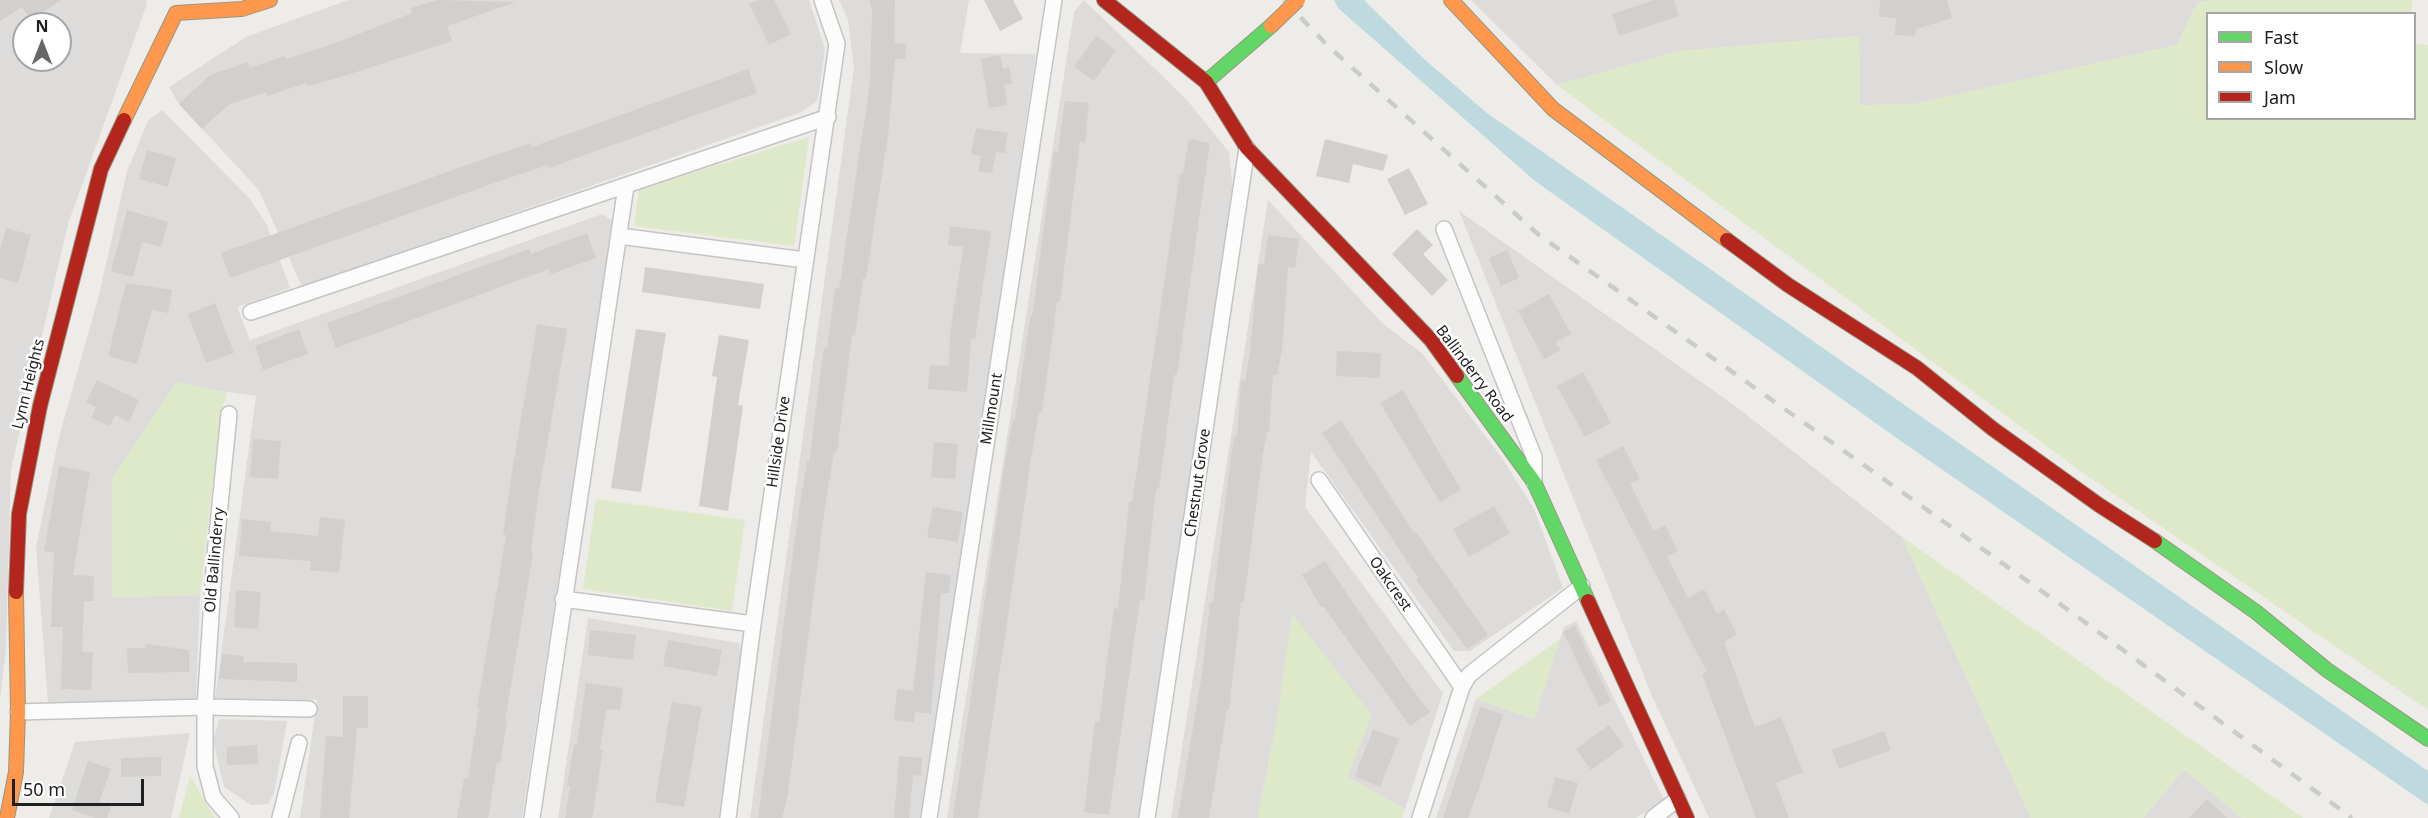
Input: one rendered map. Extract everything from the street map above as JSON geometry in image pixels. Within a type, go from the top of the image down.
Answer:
[{"type":"street","points":[[174,7],[242,9],[270,0]]},
{"type":"street","name":"Hillside Drive","points":[[728,818],[753,624],[837,44],[822,0]]},
{"type":"street","name":"Millmount","points":[[929,818],[1054,0]]},
{"type":"street","name":"Ballinderry Road","points":[[1104,0],[1206,82],[1247,148],[1431,340],[1534,482],[1687,818]]},
{"type":"street","points":[[1206,82],[1298,0]]},
{"type":"street","points":[[1451,0],[1562,116],[1788,285],[1917,368],[1992,429],[2256,612],[2327,670],[2428,739]]},
{"type":"street","name":"Lynn Heights","points":[[8,818],[16,772],[18,712],[15,563],[28,457],[101,169],[174,7]]},
{"type":"street","points":[[251,312],[828,117]]},
{"type":"street","name":"Chestnut Grove","points":[[1147,818],[1247,148]]},
{"type":"street","points":[[531,818],[626,186]]},
{"type":"street","points":[[1444,229],[1533,457],[1534,482]]},
{"type":"street","points":[[619,236],[805,260]]},
{"type":"street","name":"Old Ballinderry","points":[[229,414],[215,555],[205,707],[205,766],[213,797],[231,818]]},
{"type":"street","name":"Oakcrest","points":[[1319,480],[1462,687]]},
{"type":"street","points":[[1420,818],[1462,687],[1469,675],[1582,586]]},
{"type":"street","points":[[563,599],[753,624]]},
{"type":"street","points":[[18,712],[205,707],[309,709]]},
{"type":"street","points":[[280,818],[299,743]]},
{"type":"street","points":[[1653,818],[1678,799]]},
{"type":"shaded area","points":[[0,0],[146,0],[147,4],[68,224],[11,469],[6,648],[0,701]]},
{"type":"shaded area","points":[[348,0],[809,0],[825,49],[818,100],[802,112],[302,287],[259,190],[179,104],[169,87],[246,37]]},
{"type":"shaded area","points":[[839,0],[969,0],[960,53],[1036,54],[922,818],[750,818],[854,68],[848,20]]},
{"type":"shaded area","points":[[1084,0],[1187,100],[1229,152],[1233,192],[1139,818],[947,818],[1074,12]]},
{"type":"shaded area","points":[[1471,0],[2215,0],[2197,3],[2177,45],[1906,106],[1860,106],[1859,36],[1679,51],[1557,85]]},
{"type":"shaded area","points":[[162,110],[250,199],[267,225],[290,288],[237,307],[250,340],[602,214],[613,221],[522,818],[300,818],[317,700],[215,699],[256,396],[221,391],[112,597],[200,595],[196,700],[48,703],[36,547],[59,437],[99,295],[127,171],[148,121]]},
{"type":"shaded area","points":[[1268,200],[1383,324],[1422,353],[1502,458],[1534,509],[1563,588],[1470,651],[1454,651],[1311,452],[1305,507],[1443,693],[1405,809],[1347,777],[1292,615],[1277,720],[1258,818],[1171,818]]},
{"type":"shaded area","points":[[1459,211],[1734,405],[1902,537],[2031,818],[1709,818],[1652,696]]},
{"type":"shaded area","points":[[588,618],[739,643],[743,657],[719,818],[558,818]]},
{"type":"shaded area","points":[[1576,621],[1664,800],[1636,818],[1436,818],[1476,699],[1534,719],[1564,627]]},
{"type":"shaded area","points":[[219,719],[287,721],[274,794],[268,804],[251,805],[224,787],[213,741]]},
{"type":"shaded area","points":[[190,733],[171,818],[49,818],[75,742]]},
{"type":"shaded area","points":[[2184,769],[2242,818],[2143,818]]},
{"type":"green space","points":[[2215,0],[2412,0],[2411,12],[2206,12],[2206,120],[2416,120],[2416,43],[2428,45],[2428,710],[2089,477],[1557,85],[1679,51],[1859,36],[1860,105],[1913,104],[2177,45],[2197,3]]},
{"type":"green space","points":[[809,137],[794,246],[634,226],[639,189]]},
{"type":"green space","points":[[176,382],[227,392],[220,418],[200,595],[112,597],[112,478]]},
{"type":"green space","points":[[596,499],[745,520],[732,611],[583,589]]},
{"type":"green space","points":[[1902,537],[2303,818],[2242,818],[2184,769],[2143,818],[2031,818]]},
{"type":"green space","points":[[1292,614],[1372,715],[1347,777],[1405,809],[1402,818],[1258,818],[1277,720]]},
{"type":"green space","points":[[1560,639],[1534,719],[1476,699]]},
{"type":"green space","points":[[190,776],[215,818],[179,818]]},
{"type":"water","points":[[1334,0],[1364,0],[1423,58],[1487,113],[2428,771],[2428,805],[1908,446],[1535,181],[1338,8]]},
{"type":"building","points":[[0,0],[61,0],[43,12],[25,12],[22,7],[0,21]]},
{"type":"building","points":[[437,0],[516,2],[447,26],[452,41],[347,75],[308,86],[306,83],[267,96],[266,92],[228,105],[202,129],[179,104],[210,75],[248,62],[249,68],[336,43],[412,13],[411,8]]},
{"type":"building","points":[[758,0],[774,0],[791,34],[769,45],[749,4]]},
{"type":"building","points":[[869,0],[895,0],[894,43],[906,44],[905,59],[895,59],[888,135],[866,279],[863,278],[855,335],[852,335],[837,452],[834,452],[825,507],[788,794],[782,818],[758,818],[797,523],[807,461],[809,462],[824,347],[827,348],[835,288],[839,289],[870,83],[872,10]]},
{"type":"building","points":[[984,0],[1013,0],[1023,19],[1000,31]]},
{"type":"building","points":[[1654,0],[1674,0],[1679,16],[1619,36],[1612,14]]},
{"type":"building","points":[[1880,0],[1947,0],[1952,18],[1916,29],[1915,36],[1895,35],[1896,18],[1879,17]]},
{"type":"building","points":[[1096,36],[1116,50],[1094,81],[1074,67]]},
{"type":"building","points":[[1000,55],[1003,69],[1009,67],[1012,84],[1004,85],[1007,105],[989,108],[981,59]]},
{"type":"building","points":[[748,69],[757,93],[549,168],[548,165],[494,183],[230,278],[221,253],[478,161],[531,143],[532,147]]},
{"type":"building","points":[[1065,101],[1089,103],[1085,142],[1080,141],[1060,302],[1057,302],[1042,412],[1039,412],[1031,460],[978,818],[953,818],[1004,468],[1013,420],[1015,420],[1030,317],[1032,317],[1054,151],[1058,152]]},
{"type":"building","points":[[976,128],[1008,133],[1005,153],[996,152],[992,173],[978,171],[981,156],[971,154]]},
{"type":"building","points":[[1189,139],[1210,143],[1177,375],[1174,375],[1159,489],[1156,489],[1144,601],[1140,600],[1109,815],[1084,812],[1095,721],[1099,722],[1114,608],[1118,609],[1129,502],[1132,502],[1180,174],[1183,174]]},
{"type":"building","points":[[1325,139],[1388,155],[1383,171],[1353,164],[1349,183],[1316,176]]},
{"type":"building","points":[[147,150],[176,158],[168,187],[139,179]]},
{"type":"building","points":[[1409,168],[1428,204],[1405,215],[1387,179]]},
{"type":"building","points":[[127,210],[168,222],[161,247],[142,242],[133,277],[111,271]]},
{"type":"building","points":[[950,226],[991,231],[975,339],[971,339],[967,392],[928,389],[930,365],[949,366],[950,335],[963,247],[948,245]]},
{"type":"building","points":[[6,228],[31,235],[18,283],[0,278],[0,251]]},
{"type":"building","points":[[1417,229],[1433,245],[1423,254],[1448,280],[1432,296],[1392,254]]},
{"type":"building","points":[[587,233],[596,258],[551,274],[549,269],[336,348],[327,323],[529,249],[531,254]]},
{"type":"building","points":[[1268,235],[1299,239],[1295,268],[1288,267],[1282,350],[1277,375],[1273,375],[1269,432],[1267,432],[1262,459],[1244,602],[1241,602],[1229,710],[1227,710],[1209,818],[1178,818],[1202,674],[1210,603],[1213,603],[1234,436],[1237,437],[1241,380],[1245,381],[1250,352],[1258,264],[1264,264]]},
{"type":"building","points":[[1507,250],[1519,278],[1501,286],[1489,258]]},
{"type":"building","points":[[645,267],[764,284],[760,309],[642,292]]},
{"type":"building","points":[[126,283],[172,290],[168,313],[152,310],[137,364],[108,356]]},
{"type":"building","points":[[1549,294],[1571,334],[1556,342],[1561,350],[1544,359],[1518,311]]},
{"type":"building","points":[[215,303],[234,353],[206,363],[188,314]]},
{"type":"building","points":[[537,324],[567,329],[538,498],[531,553],[533,553],[505,721],[507,722],[500,763],[497,762],[488,818],[457,818],[464,778],[468,778],[479,708],[477,707],[506,535],[503,535],[511,478]]},
{"type":"building","points":[[299,329],[308,354],[263,370],[255,346]]},
{"type":"building","points":[[636,329],[666,333],[641,492],[611,488]]},
{"type":"building","points":[[719,335],[749,340],[738,405],[743,406],[728,511],[699,506],[717,377],[712,376]]},
{"type":"building","points":[[1337,351],[1381,353],[1380,378],[1336,376]]},
{"type":"building","points":[[1583,372],[1611,423],[1585,437],[1557,386]]},
{"type":"building","points":[[97,380],[139,400],[129,422],[115,415],[110,426],[91,418],[96,407],[86,402]]},
{"type":"building","points":[[1403,390],[1461,490],[1440,502],[1380,403]]},
{"type":"building","points":[[1341,420],[1414,533],[1416,532],[1488,635],[1467,649],[1416,580],[1418,578],[1322,433]]},
{"type":"building","points":[[253,439],[281,441],[278,479],[250,477]]},
{"type":"building","points":[[934,442],[958,444],[955,479],[931,477]]},
{"type":"building","points":[[1623,446],[1640,479],[1630,484],[1654,531],[1665,525],[1678,551],[1667,556],[1688,598],[1704,589],[1717,614],[1724,610],[1737,634],[1724,642],[1755,727],[1781,717],[1803,772],[1776,783],[1789,818],[1756,818],[1702,674],[1707,672],[1596,460]]},
{"type":"building","points":[[59,466],[90,472],[73,575],[94,576],[93,601],[84,601],[82,652],[93,652],[91,690],[61,689],[63,627],[51,627],[54,552],[44,551]]},
{"type":"building","points":[[1494,506],[1510,533],[1469,557],[1453,529]]},
{"type":"building","points":[[933,507],[963,512],[958,542],[927,537]]},
{"type":"building","points":[[320,517],[345,520],[339,573],[310,570],[311,561],[239,556],[242,519],[271,522],[270,531],[318,536]]},
{"type":"building","points":[[1325,561],[1406,681],[1430,712],[1410,726],[1323,606],[1321,607],[1302,575]]},
{"type":"building","points":[[926,572],[951,575],[949,593],[941,593],[931,714],[915,712],[914,722],[894,720],[897,689],[913,691]]},
{"type":"building","points":[[236,590],[261,592],[258,629],[234,627]]},
{"type":"building","points":[[1575,626],[1611,701],[1599,707],[1563,632]]},
{"type":"building","points":[[590,630],[636,635],[633,660],[588,655]]},
{"type":"building","points":[[668,640],[722,650],[717,676],[663,666]]},
{"type":"building","points":[[146,644],[189,650],[189,672],[128,673],[127,648],[146,648]]},
{"type":"building","points":[[222,654],[244,656],[243,662],[297,663],[297,682],[219,679]]},
{"type":"building","points":[[586,683],[623,688],[620,710],[606,709],[600,749],[603,750],[592,818],[565,818],[570,786],[567,786],[574,745],[577,745]]},
{"type":"building","points":[[343,696],[368,696],[368,728],[357,728],[349,818],[320,818],[326,736],[343,737]]},
{"type":"building","points":[[672,702],[702,707],[684,807],[655,802]]},
{"type":"building","points":[[1480,707],[1503,714],[1480,786],[1468,818],[1443,818]]},
{"type":"building","points":[[1609,725],[1624,746],[1591,770],[1576,749]]},
{"type":"building","points":[[1373,729],[1399,739],[1380,787],[1355,776]]},
{"type":"building","points":[[1884,731],[1891,750],[1839,769],[1832,750]]},
{"type":"building","points":[[257,745],[258,764],[227,765],[227,747]]},
{"type":"building","points":[[899,756],[922,758],[921,776],[913,775],[909,818],[894,818]]},
{"type":"building","points":[[161,757],[161,776],[121,777],[121,758]]},
{"type":"building","points":[[88,761],[111,769],[99,802],[111,806],[107,818],[96,818],[72,810]]},
{"type":"building","points":[[1555,777],[1578,783],[1569,814],[1547,807]]},
{"type":"building","points":[[2207,799],[2227,818],[2189,818]]},
{"type":"railway","points":[[1284,0],[1328,46],[1539,235],[2067,609],[2352,818]]},
{"type":"traffic: fast","points":[[1206,82],[1271,26]]},
{"type":"traffic: fast","points":[[1457,376],[1534,482],[1588,601]]},
{"type":"traffic: fast","points":[[2155,541],[2256,612],[2327,670],[2428,739]]},
{"type":"traffic: slow","points":[[124,120],[176,13],[242,9],[270,0]]},
{"type":"traffic: slow","points":[[1271,26],[1298,0]]},
{"type":"traffic: slow","points":[[1451,0],[1553,109],[1727,240]]},
{"type":"traffic: slow","points":[[7,818],[16,772],[18,712],[16,592]]},
{"type":"traffic: jam","points":[[1104,0],[1206,82],[1247,148],[1431,340],[1457,376]]},
{"type":"traffic: jam","points":[[16,592],[19,514],[40,406],[101,169],[124,120]]},
{"type":"traffic: jam","points":[[1727,240],[1788,285],[1917,368],[1993,429],[2099,505],[2155,541]]},
{"type":"traffic: jam","points":[[1588,601],[1687,818]]}]
